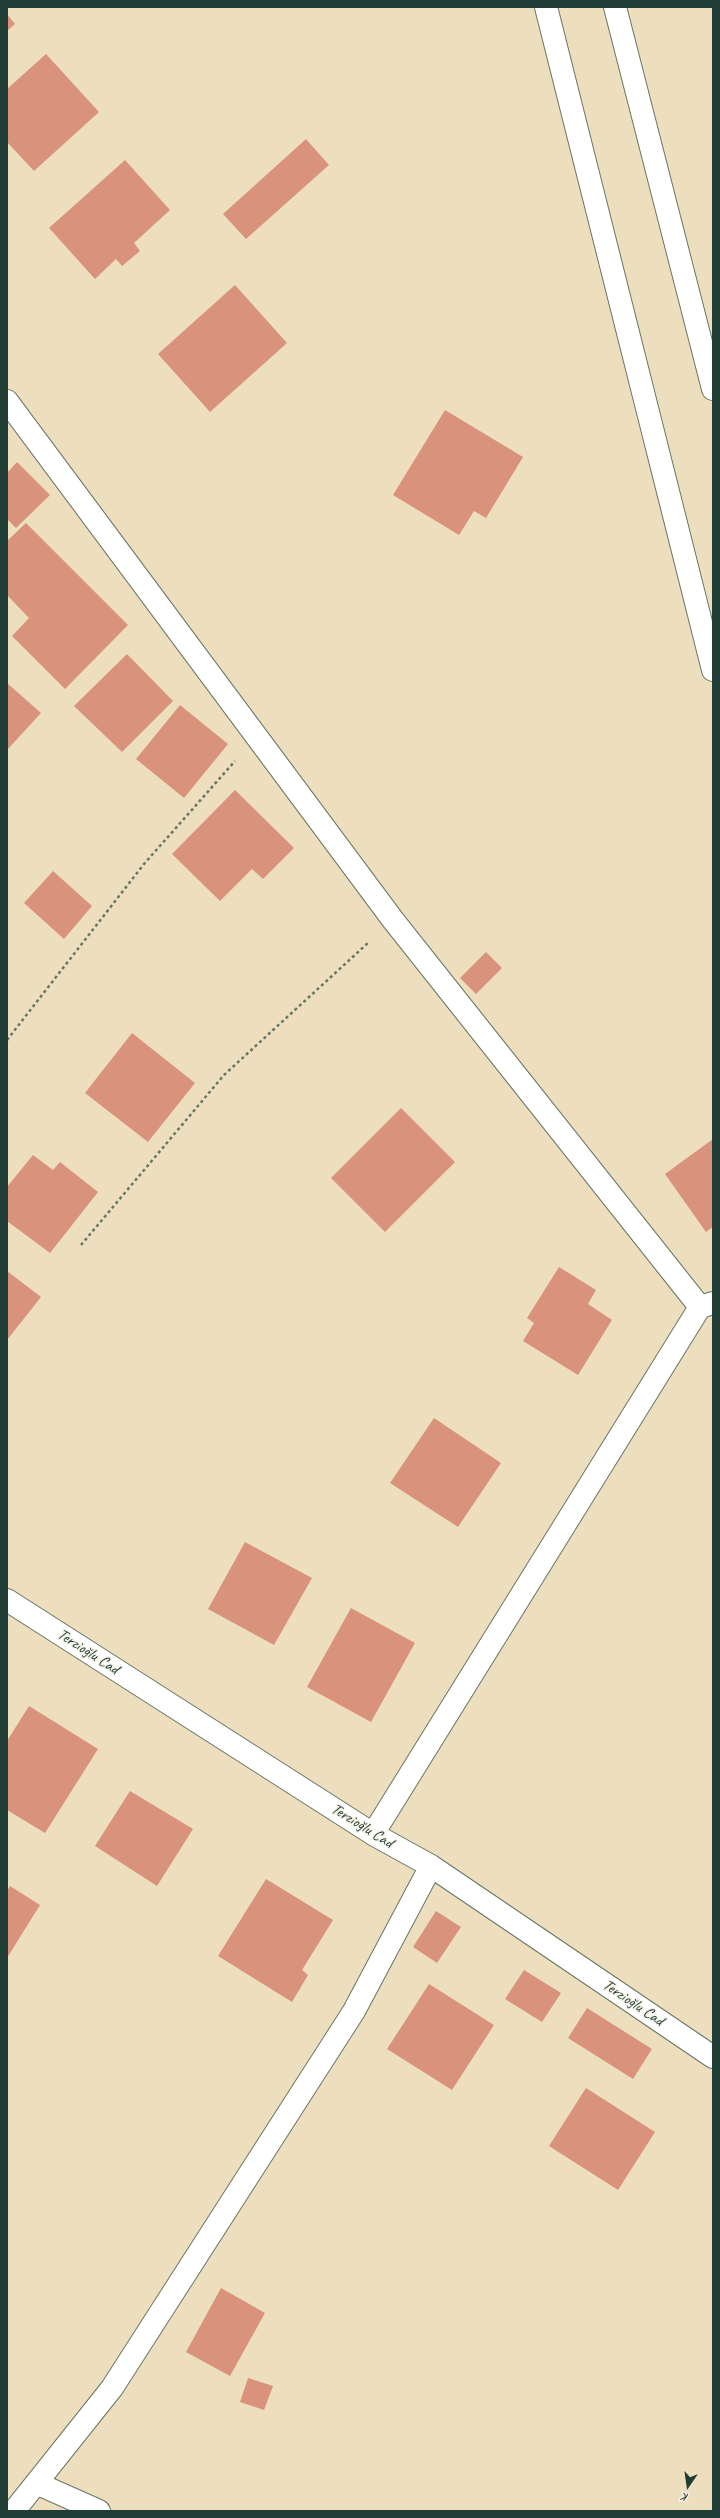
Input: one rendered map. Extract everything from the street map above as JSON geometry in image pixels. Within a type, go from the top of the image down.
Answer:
[{"type":"street","points":[[546,7],[713,670]]},
{"type":"street","points":[[615,7],[713,389]]},
{"type":"street","points":[[7,401],[257,735],[393,920],[707,1305],[374,1834]]},
{"type":"street","name":"Terzioğlu Cad","points":[[7,1600],[374,1834],[431,1866],[713,2057]]},
{"type":"street","points":[[14,2511],[112,2388],[354,2011],[431,1866]]},
{"type":"street","points":[[36,2482],[98,2511]]},
{"type":"path","points":[[7,1040],[144,864],[257,735]]},
{"type":"path","points":[[81,1245],[224,1075],[393,920]]},
{"type":"building","points":[[7,14],[15,24],[7,31]]},
{"type":"building","points":[[46,54],[99,112],[34,171],[7,142],[7,89]]},
{"type":"building","points":[[306,139],[329,165],[246,239],[223,214]]},
{"type":"building","points":[[125,160],[170,210],[134,243],[140,251],[122,266],[116,259],[95,279],[49,228]]},
{"type":"building","points":[[235,285],[287,343],[210,412],[158,354]]},
{"type":"building","points":[[445,410],[523,457],[486,518],[474,511],[459,535],[393,495]]},
{"type":"building","points":[[17,462],[50,495],[16,528],[7,519],[7,473]]},
{"type":"building","points":[[26,523],[128,625],[65,689],[12,636],[29,618],[7,595],[7,541]]},
{"type":"building","points":[[127,654],[173,701],[122,752],[74,706]]},
{"type":"building","points":[[7,683],[41,713],[7,750]]},
{"type":"building","points":[[180,705],[228,744],[184,798],[136,759]]},
{"type":"building","points":[[235,790],[294,848],[263,879],[252,869],[220,901],[172,854]]},
{"type":"building","points":[[53,871],[92,906],[64,939],[24,903]]},
{"type":"building","points":[[486,952],[502,968],[476,994],[460,978]]},
{"type":"building","points":[[132,1033],[195,1083],[148,1142],[85,1093]]},
{"type":"building","points":[[401,1108],[455,1162],[385,1232],[331,1178]]},
{"type":"building","points":[[713,1139],[713,1227],[706,1232],[665,1174]]},
{"type":"building","points":[[33,1155],[53,1170],[60,1162],[98,1192],[50,1253],[7,1221],[7,1187]]},
{"type":"building","points":[[559,1267],[596,1290],[588,1304],[612,1320],[578,1375],[523,1341],[534,1323],[527,1318]]},
{"type":"building","points":[[7,1271],[41,1297],[7,1340]]},
{"type":"building","points":[[434,1418],[501,1463],[458,1527],[390,1483]]},
{"type":"building","points":[[245,1542],[312,1578],[274,1645],[208,1609]]},
{"type":"building","points":[[351,1608],[415,1643],[371,1722],[307,1687]]},
{"type":"building","points":[[29,1706],[98,1749],[45,1833],[7,1810],[7,1741]]},
{"type":"building","points":[[130,1791],[193,1829],[157,1886],[95,1846]]},
{"type":"building","points":[[266,1879],[333,1920],[302,1970],[308,1975],[292,2002],[218,1956]]},
{"type":"building","points":[[10,1886],[40,1905],[7,1958],[7,1891]]},
{"type":"building","points":[[436,1911],[461,1927],[437,1963],[413,1947]]},
{"type":"building","points":[[524,1970],[561,1993],[542,2022],[505,1999]]},
{"type":"building","points":[[429,1984],[494,2025],[452,2090],[387,2049]]},
{"type":"building","points":[[587,2008],[652,2049],[633,2079],[568,2038]]},
{"type":"building","points":[[586,2088],[655,2132],[618,2190],[549,2146]]},
{"type":"building","points":[[221,2288],[265,2313],[230,2376],[186,2352]]},
{"type":"building","points":[[248,2378],[273,2386],[264,2410],[240,2402]]}]
